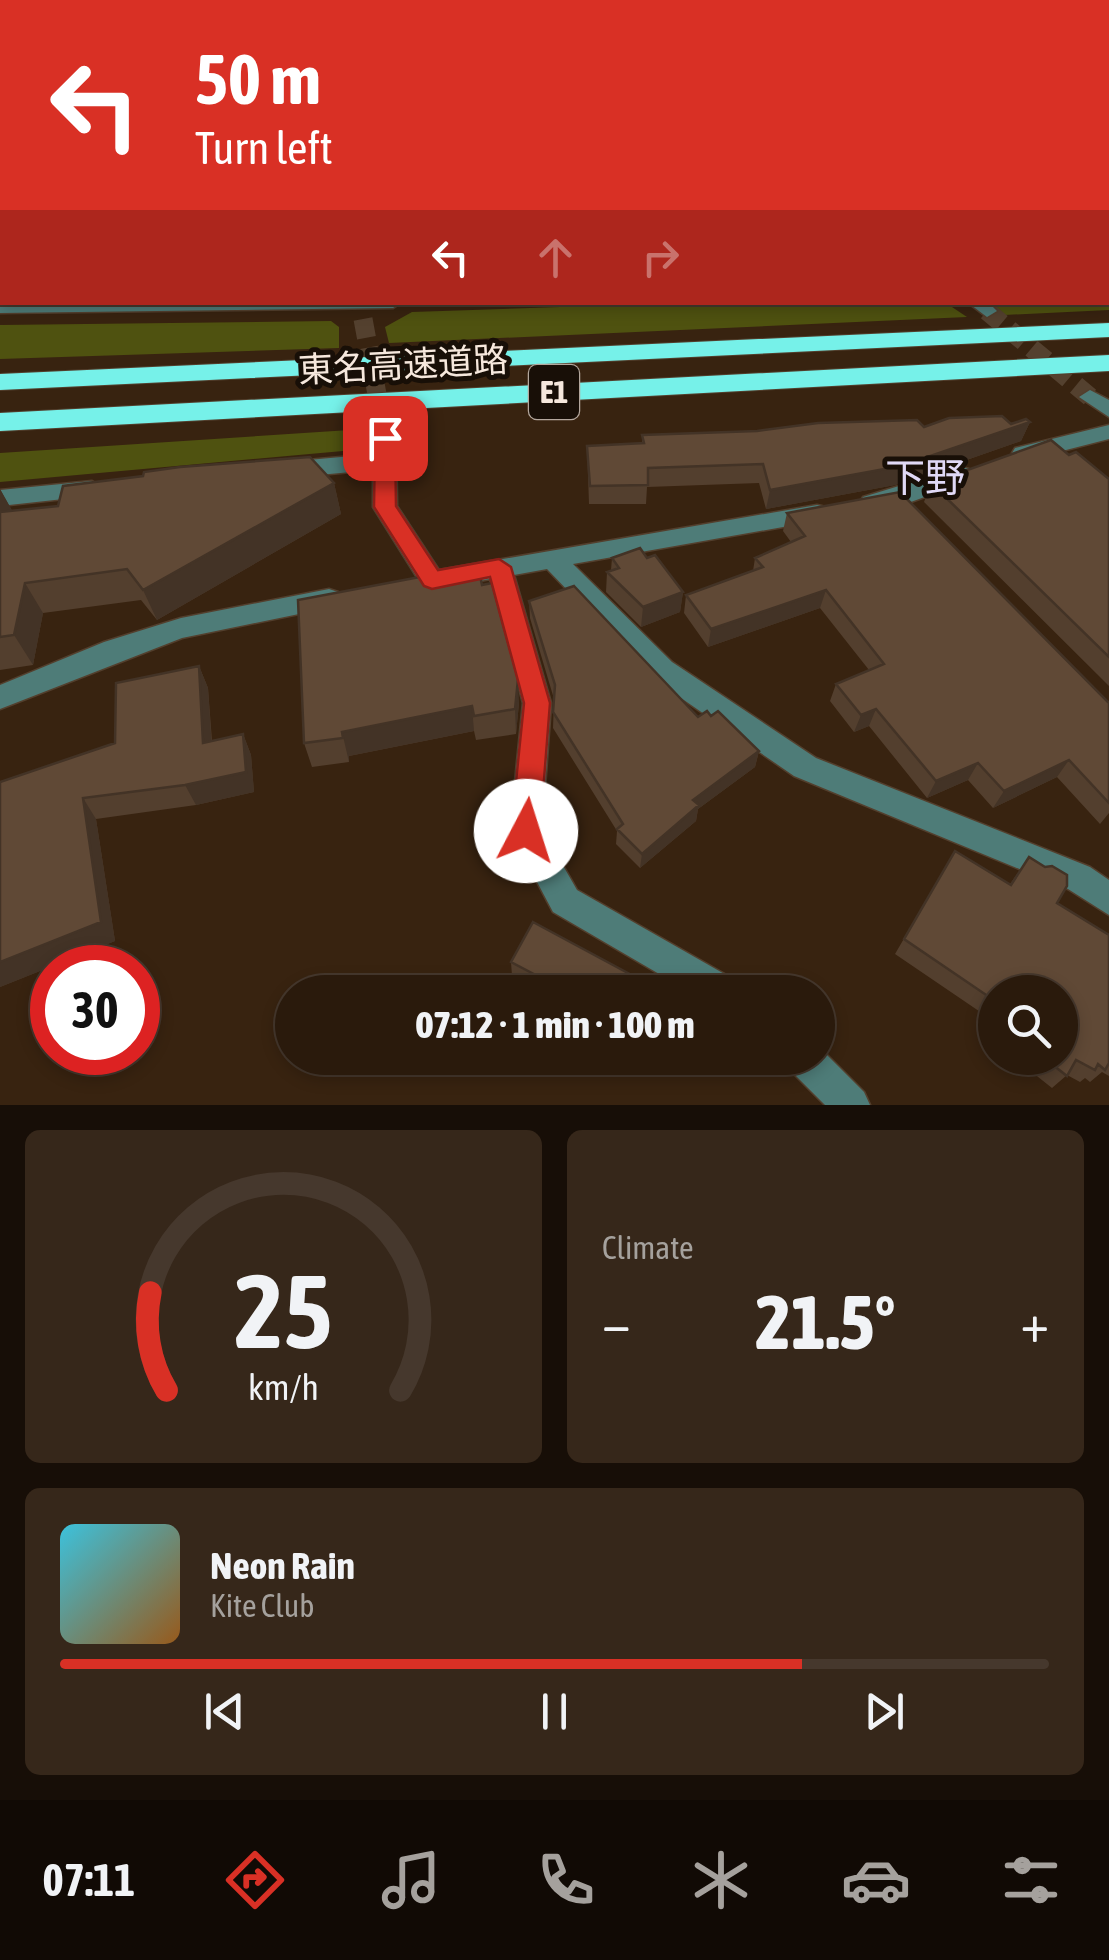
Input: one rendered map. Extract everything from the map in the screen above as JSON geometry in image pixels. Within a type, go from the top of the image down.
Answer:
[{"type":"highway","name":"東名高速道路","points":[[0,382],[1109,330]]},
{"type":"highway","name":"東名高速道路","points":[[0,425],[1109,362]]},
{"type":"street","points":[[0,308],[87,305]]},
{"type":"street","points":[[198,305],[363,307]]},
{"type":"street","points":[[396,587],[845,508],[907,504],[988,464],[1077,437],[1109,432]]},
{"type":"street","points":[[270,472],[385,449],[385,507],[432,580]]},
{"type":"street","points":[[0,498],[116,486]]},
{"type":"street","points":[[551,558],[662,670],[805,767],[1079,878],[1109,898]]},
{"type":"street","points":[[499,567],[537,703],[526,831],[564,901],[693,975]]},
{"type":"street","points":[[0,698],[114,650],[181,628],[360,594]]},
{"type":"street","points":[[821,1075],[851,1105]]},
{"type":"shaded area","points":[[619,305],[949,305],[967,317],[389,343],[385,327],[412,312]]},
{"type":"shaded area","points":[[992,305],[1109,305],[1109,310],[1004,315]]},
{"type":"shaded area","points":[[331,321],[339,327],[339,348],[0,359],[0,325]]},
{"type":"shaded area","points":[[365,429],[363,442],[343,451],[0,482],[0,453]]},
{"type":"building","points":[[1002,416],[1011,424],[1026,419],[1030,422],[901,466],[770,490],[763,464],[648,468],[648,485],[590,486],[587,446],[644,443],[642,435],[917,420],[924,427],[949,418]]},
{"type":"building","points":[[1051,440],[1069,455],[1076,452],[1109,479],[1109,657],[931,483]]},
{"type":"building","points":[[310,457],[334,483],[143,590],[127,569],[25,583],[14,635],[0,637],[0,512],[58,506],[63,486],[180,467]]},
{"type":"building","points":[[900,492],[1109,703],[1109,803],[1069,760],[1004,791],[978,763],[936,781],[876,709],[861,715],[836,684],[884,664],[826,590],[711,629],[686,595],[763,567],[755,558],[805,536],[787,513]]},
{"type":"building","points":[[640,548],[647,558],[655,555],[683,592],[643,607],[607,572],[619,568],[612,558]]},
{"type":"building","points":[[478,566],[482,585],[492,583],[518,679],[515,709],[474,716],[472,706],[342,732],[343,738],[304,743],[298,600]]},
{"type":"building","points":[[574,586],[698,717],[707,711],[711,716],[718,711],[759,751],[693,800],[699,805],[642,854],[617,829],[623,824],[553,712],[555,685],[529,601]]},
{"type":"building","points":[[199,666],[203,743],[243,734],[246,772],[185,785],[83,798],[101,922],[43,945],[30,945],[30,950],[0,962],[0,782],[115,743],[116,683]]},
{"type":"building","points":[[955,851],[1011,885],[1029,857],[1067,875],[1067,886],[1057,903],[1109,935],[1109,1063],[1105,1070],[1098,1064],[1095,1070],[1078,1061],[1078,975],[978,975],[978,989],[904,939]]},
{"type":"building","points":[[533,922],[632,975],[536,975],[511,962]]},
{"type":"tunnel","points":[[987,311],[1090,397]]},
{"type":"tunnel","points":[[363,319],[379,405]]},
{"type":"tunnel","points":[[378,402],[385,438]]},
{"type":"district","name":"下野","points":[[925,478]]},
{"type":"route","points":[[385,438],[385,507],[432,580],[499,567],[537,703],[526,831]]}]
